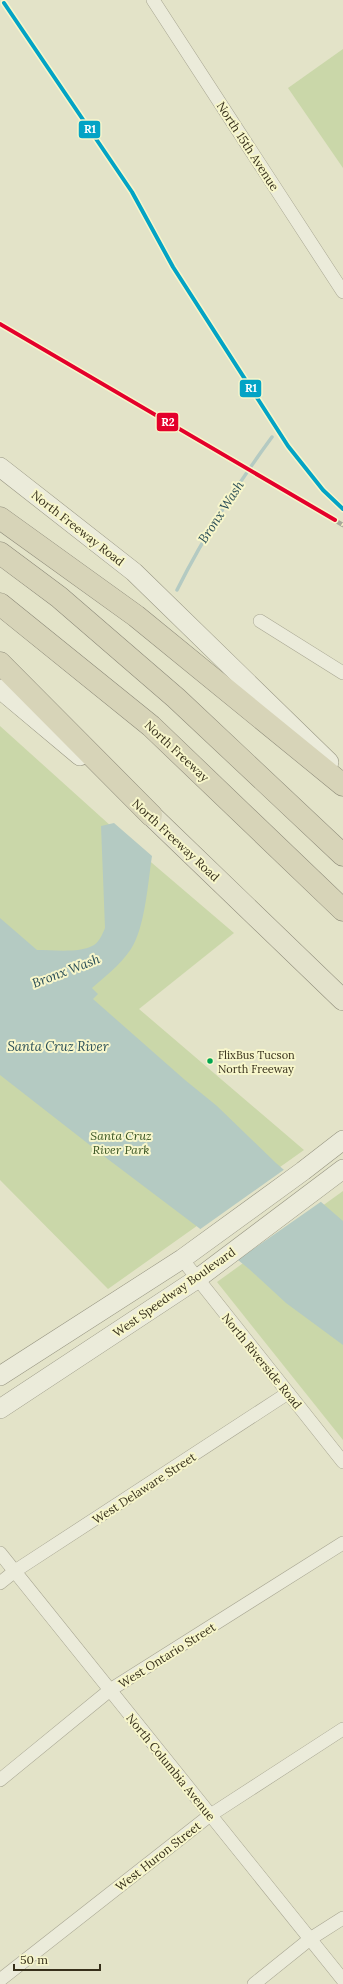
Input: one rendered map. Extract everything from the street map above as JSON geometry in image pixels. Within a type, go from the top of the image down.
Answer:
[{"type":"highway","points":[[0,518],[136,616],[343,785]]},
{"type":"highway","points":[[0,553],[59,597],[176,698],[343,855]]},
{"type":"highway","name":"North Freeway","points":[[0,604],[151,726],[343,910]]},
{"type":"highway","points":[[0,663],[151,815]]},
{"type":"main road","name":"North Freeway Road","points":[[0,467],[134,572],[343,776]]},
{"type":"main road","name":"North Freeway Road","points":[[0,689],[151,815],[343,1000]]},
{"type":"main road","name":"West Speedway Boulevard","points":[[0,1376],[182,1259],[343,1140]]},
{"type":"main road","name":"West Speedway Boulevard","points":[[0,1409],[197,1279],[343,1169]]},
{"type":"street","name":"North 15th Avenue","points":[[152,0],[343,292]]},
{"type":"street","points":[[260,621],[343,673]]},
{"type":"street","name":"North Riverside Road","points":[[182,1259],[343,1462]]},
{"type":"street","name":"West Delaware Street","points":[[0,1583],[15,1571],[288,1393]]},
{"type":"street","name":"West Ontario Street","points":[[0,1780],[110,1690],[343,1543]]},
{"type":"street","name":"North Columbia Avenue","points":[[0,1553],[209,1816],[343,1980]]},
{"type":"street","name":"West Huron Street","points":[[0,1980],[209,1816],[343,1729]]},
{"type":"street","points":[[254,1984],[310,1940],[343,1918]]},
{"type":"green space","points":[[343,49],[343,168],[288,88]]},
{"type":"green space","name":"Santa Cruz River Park","points":[[0,726],[152,863],[234,933],[139,1009],[304,1150],[108,1289],[0,1180]]},
{"type":"green space","points":[[343,1191],[343,1440],[217,1282]]},
{"type":"water","name":"Santa Cruz River","points":[[114,823],[152,856],[143,917],[136,940],[131,949],[113,970],[92,988],[98,994],[93,999],[185,1080],[217,1106],[276,1163],[343,1221],[343,1345],[286,1303],[249,1269],[199,1228],[0,1075],[0,918],[37,950],[80,950],[97,943],[105,928],[101,826]]},
{"type":"pier","points":[[285,1169],[322,1201],[236,1261],[199,1230]]},
{"type":"waterway","name":"Bronx Wash","points":[[177,590],[198,550],[221,512],[272,437]]},
{"type":"railway","points":[[4,3],[132,192],[173,267],[288,446],[323,490],[343,509]]},
{"type":"railway","points":[[0,324],[343,525]]},
{"type":"transit line","name":"R1","points":[[4,3],[132,192],[173,267],[288,446],[323,490],[343,509]]},
{"type":"transit line","name":"R2","points":[[0,324],[335,520]]},
{"type":"place","name":"FlixBus Tucson North Freeway","points":[[210,1061]]}]
